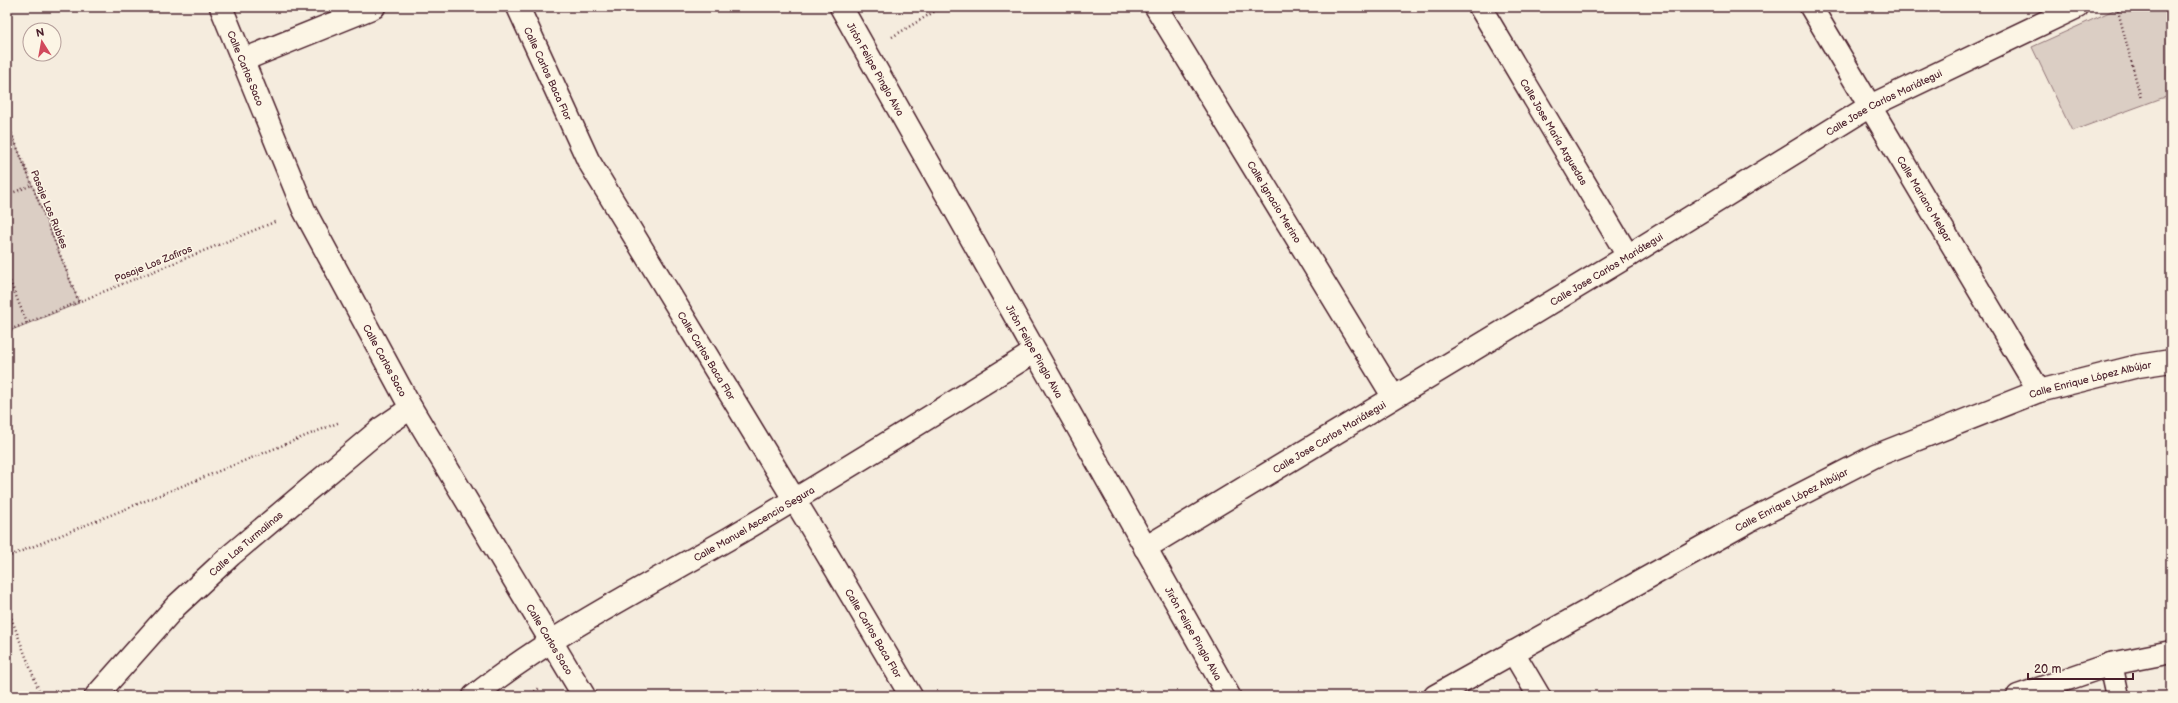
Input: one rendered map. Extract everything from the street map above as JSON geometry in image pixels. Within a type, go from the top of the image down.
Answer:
[{"type":"street","name":"Calle Carlos Saco","points":[[221,7],[304,210],[411,408],[584,696]]},
{"type":"street","points":[[243,60],[374,7]]},
{"type":"street","name":"Calle Carlos Baca Flor","points":[[518,7],[588,160],[795,500],[911,696]]},
{"type":"street","name":"Jirón Felipe Pinglo Alva","points":[[840,7],[1229,696]]},
{"type":"street","name":"Calle Ignacio Merino","points":[[1156,7],[1393,396]]},
{"type":"street","name":"Calle Jose María Arguedas","points":[[1480,7],[1628,256]]},
{"type":"street","name":"Calle Mariano Melgar","points":[[1811,7],[2039,391]]},
{"type":"street","name":"Calle Jose Carlos Mariátegui","points":[[1145,548],[1393,396],[1628,256],[1870,106],[2077,7]]},
{"type":"street","name":"Calle Manuel Ascencio Segura","points":[[474,696],[496,678],[551,642],[795,500],[1034,352]]},
{"type":"street","name":"Calle Enrique López Albújar","points":[[1435,696],[1749,521],[1874,456],[2039,391],[2138,366],[2171,361]]},
{"type":"street","name":"Calle Las Turmalinas","points":[[96,696],[176,606],[226,560],[382,427],[411,408]]},
{"type":"street","points":[[1513,652],[1539,696]]},
{"type":"street","points":[[2018,696],[2111,664],[2171,652]]},
{"type":"street","points":[[2111,664],[2118,696]]},
{"type":"path","points":[[866,52],[942,7]]},
{"type":"path","points":[[2117,7],[2141,98]]},
{"type":"path","name":"Pasaje Los Rubíes","points":[[7,122],[79,302]]},
{"type":"path","points":[[7,195],[32,185]]},
{"type":"path","name":"Pasaje Los Zafiros","points":[[7,331],[304,210]]},
{"type":"path","points":[[7,274],[27,323]]},
{"type":"path","points":[[7,556],[341,421]]},
{"type":"path","points":[[7,607],[41,696]]},
{"type":"shaded area","points":[[2133,7],[2171,7],[2171,97],[2162,98],[2072,131],[2032,47],[2116,9]]},
{"type":"shaded area","points":[[7,122],[79,303],[7,332]]}]
